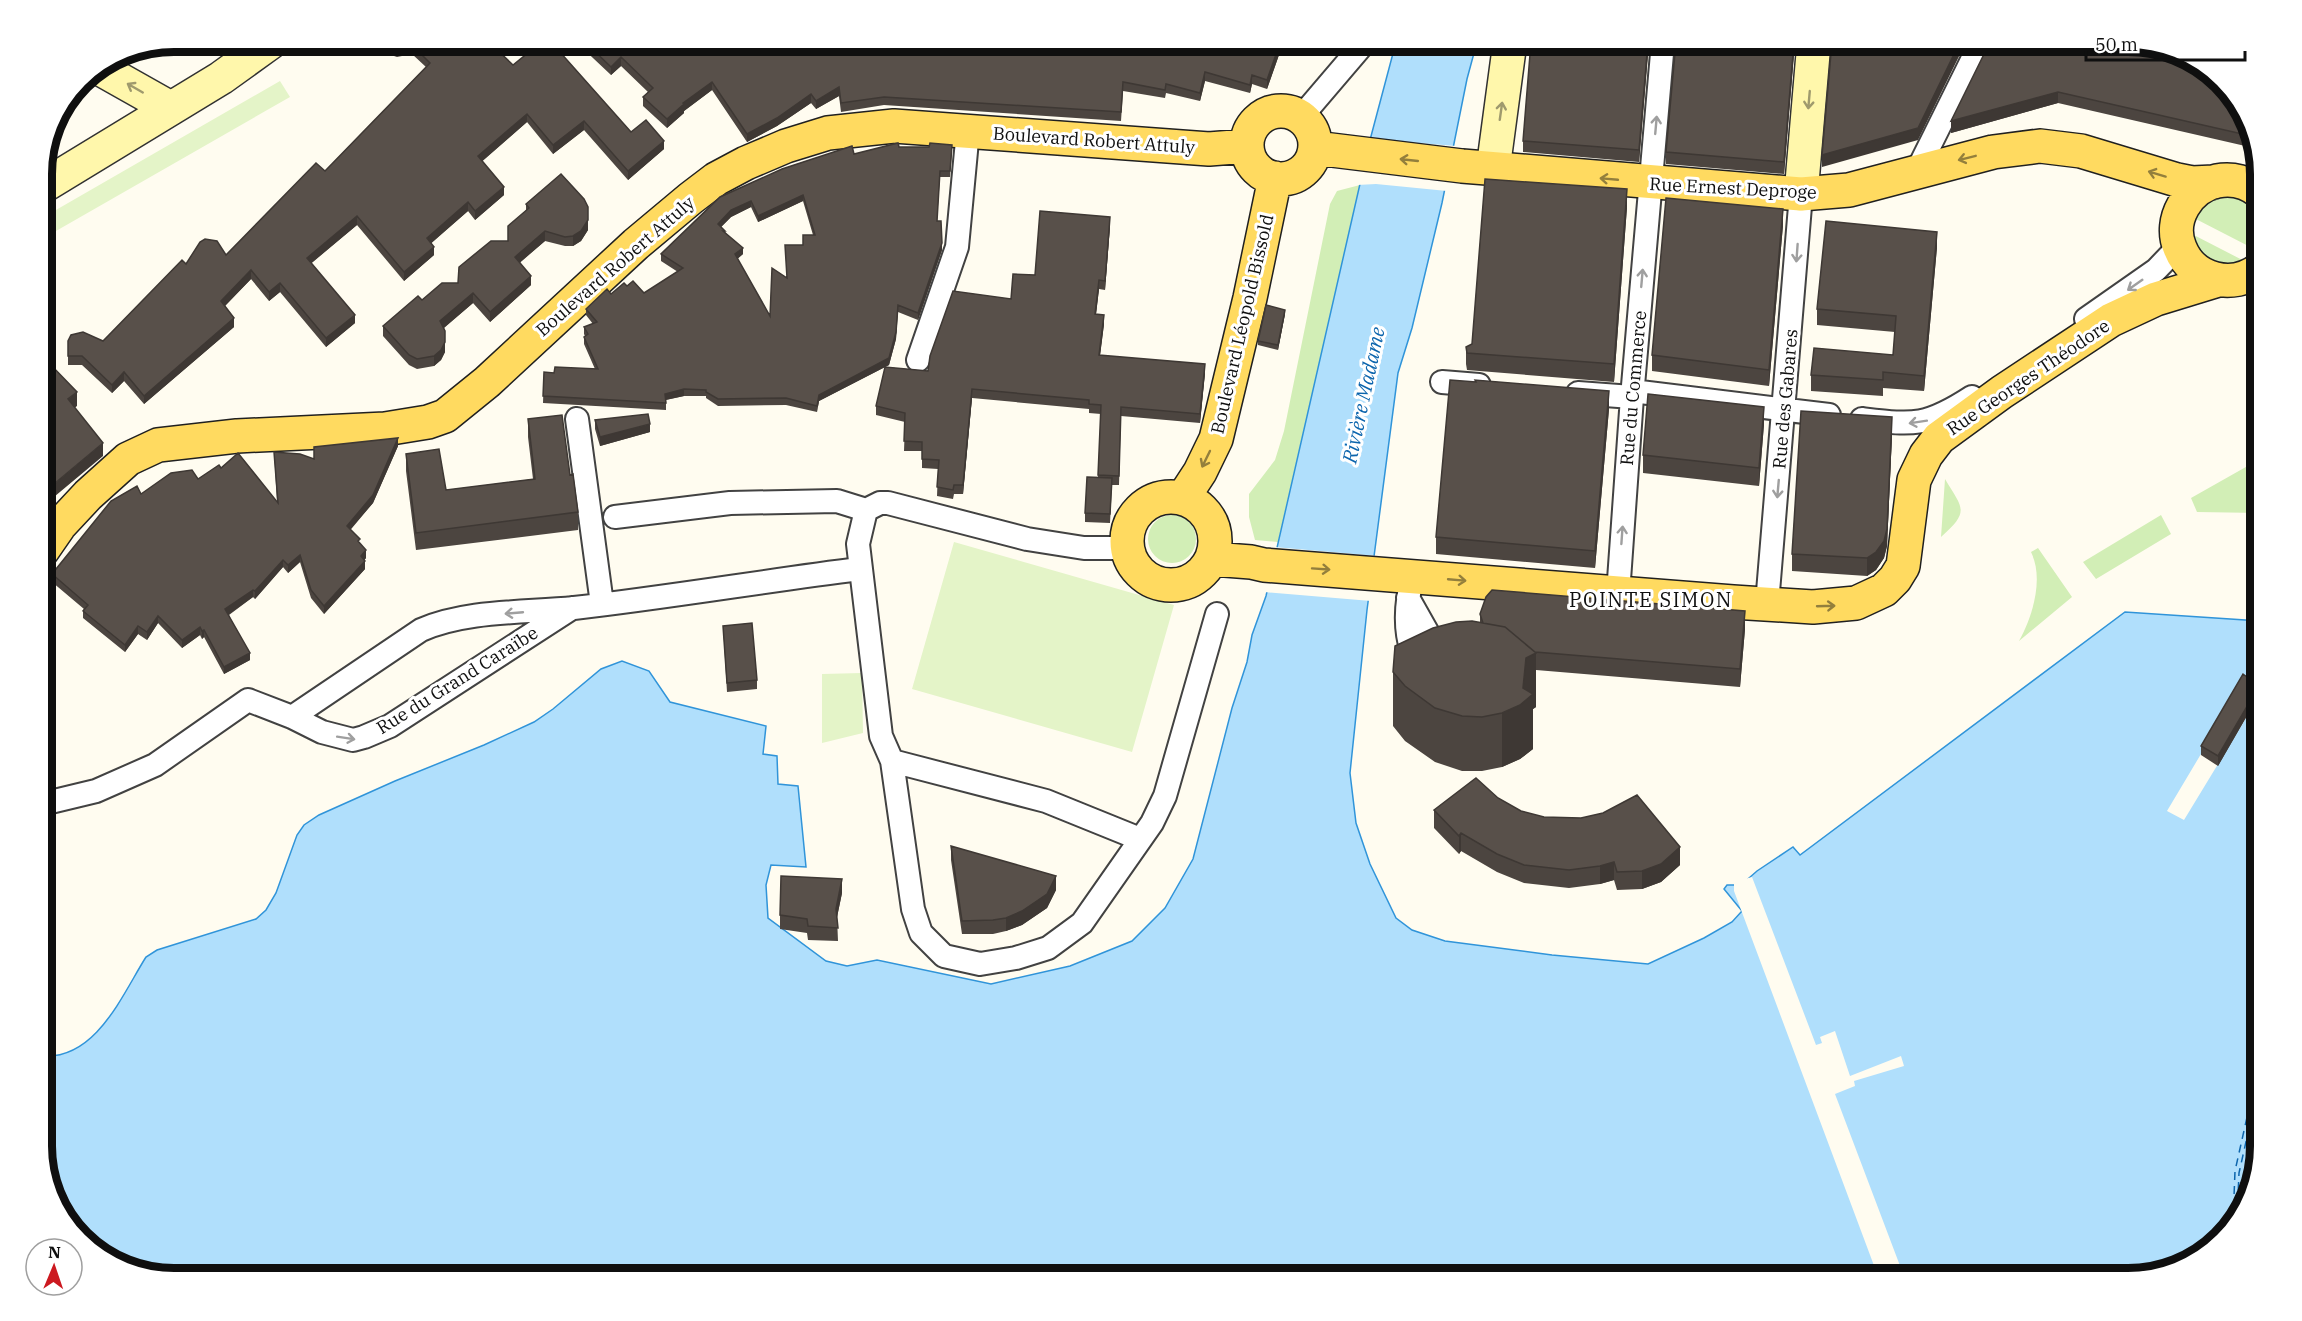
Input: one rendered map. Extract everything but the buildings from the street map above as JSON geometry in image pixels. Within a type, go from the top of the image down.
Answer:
[{"type":"main road","points":[[53,180],[222,78],[258,52]]},
{"type":"main road","points":[[1478,167],[1507,52]]},
{"type":"main road","points":[[1801,194],[1813,52]]},
{"type":"main road","points":[[107,73],[170,108]]},
{"type":"main road","points":[[1291,112],[1301,117],[1312,131],[1315,148],[1312,159],[1297,175],[1275,178],[1266,175],[1253,164],[1247,147],[1253,126],[1269,113],[1291,112]]},
{"type":"main road","name":"Boulevard Robert Attuly","points":[[53,535],[88,495],[128,459],[158,445],[237,436],[385,429],[428,422],[445,416],[487,382],[636,244],[691,198],[716,179],[786,146],[828,133],[894,126],[1209,149],[1247,147]]},
{"type":"main road","name":"Rue Ernest Deproge","points":[[1315,148],[1478,167],[1801,194],[1849,190],[2010,148],[2040,146],[2081,151],[2192,183],[2228,180],[2243,182],[2249,186]]},
{"type":"main road","name":"Boulevard Léopold Bissold","points":[[1183,498],[1200,472],[1216,439],[1250,298],[1275,178]]},
{"type":"main road","points":[[2214,182],[2198,189],[2186,201],[2178,217],[2177,230],[2178,246],[2193,267],[2205,276],[2218,280]]},
{"type":"main road","name":"Rue Georges Théodore","points":[[1212,559],[1378,573],[1411,587],[1618,594],[1813,606],[1856,603],[1884,590],[1903,566],[1914,480],[1926,455],[1939,438],[2011,386],[2111,320],[2157,298],[2218,280],[2236,280],[2249,276]]},
{"type":"main road","points":[[1183,498],[1197,505],[1208,516],[1214,530],[1215,545],[1212,559],[1193,580],[1165,585],[1151,581],[1140,573],[1131,561],[1127,548],[1127,534],[1131,520],[1140,509],[1160,499],[1183,498]]},
{"type":"street","points":[[1301,117],[1356,52]]},
{"type":"street","name":"Rue du Commerce","points":[[1618,594],[1632,394],[1662,52]]},
{"type":"street","points":[[1917,171],[1976,52]]},
{"type":"street","points":[[918,360],[957,247],[968,130]]},
{"type":"street","name":"Rue des Gabares","points":[[1767,604],[1801,194]]},
{"type":"street","points":[[1561,391],[1632,394],[1913,424],[1938,417],[2003,376],[2156,270],[2178,246]]},
{"type":"street","points":[[1442,382],[1501,387]]},
{"type":"street","points":[[577,419],[602,604]]},
{"type":"street","points":[[615,517],[730,503],[837,501],[866,510],[880,503],[888,503],[1027,539],[1084,548],[1127,548]]},
{"type":"street","points":[[866,510],[858,544],[881,736],[892,761],[913,909],[921,933],[944,956],[980,964],[1016,958],[1048,948],[1082,923],[1152,823],[1164,796],[1217,614]]},
{"type":"street","name":"Rue du Grand Caraïbe","points":[[573,608],[390,726],[364,737],[353,740],[322,732],[292,717],[421,630],[435,624],[486,616],[573,608],[860,569]]},
{"type":"street","points":[[1411,587],[1428,652]]},
{"type":"street","points":[[53,801],[96,791],[155,765],[248,700],[292,717]]},
{"type":"street","points":[[892,761],[1046,801],[1140,839]]},
{"type":"green space","points":[[280,81],[290,97],[53,233],[53,212]]},
{"type":"green space","points":[[1360,185],[1278,542],[1255,540],[1249,517],[1249,494],[1275,460],[1284,431],[1330,204],[1337,191]]},
{"type":"green space","points":[[2218,193],[2249,199],[2249,246],[2190,216]]},
{"type":"green space","points":[[2188,232],[2249,263],[2249,266],[2205,265]]},
{"type":"green space","points":[[2249,465],[2249,513],[2197,512],[2191,498]]},
{"type":"green space","points":[[1945,479],[1961,509],[1956,521],[1941,537]]},
{"type":"green space","points":[[1172,515],[1189,522],[1196,539],[1189,556],[1172,563],[1155,556],[1148,539],[1155,522]]},
{"type":"green space","points":[[2161,515],[2171,534],[2096,579],[2083,562]]},
{"type":"green space","points":[[954,542],[1174,605],[1132,752],[912,689]]},
{"type":"green space","points":[[2038,548],[2072,597],[2019,641],[2029,620],[2035,597],[2037,573],[2031,552]]},
{"type":"green space","points":[[862,673],[863,733],[822,743],[822,674]]},
{"type":"water","name":"Rivière Madame","points":[[1393,52],[1474,52],[1442,203],[1412,328],[1398,373],[1367,610],[1350,773],[1356,823],[1370,864],[1396,918],[1412,930],[1445,941],[1552,955],[1648,964],[1732,922],[1742,911],[1724,889],[1727,885],[1741,885],[1757,871],[1793,847],[1800,855],[2125,612],[2249,620],[2250,1147],[2245,1178],[2233,1208],[2214,1233],[2189,1252],[2159,1264],[2128,1268],[174,1268],[143,1264],[113,1252],[88,1233],[65,1201],[55,1171],[53,1155],[53,1055],[78,1048],[92,1036],[117,1006],[146,957],[157,950],[256,919],[266,910],[276,893],[297,835],[304,825],[319,815],[534,722],[601,669],[622,661],[649,671],[670,702],[766,726],[763,754],[777,756],[778,784],[798,786],[806,867],[771,865],[766,885],[768,918],[826,961],[847,966],[877,960],[991,984],[1070,966],[1132,941],[1165,908],[1193,859],[1232,708],[1247,662],[1252,635],[1266,596],[1370,140]]},
{"type":"pier","points":[[1368,139],[1456,146],[1447,191],[1376,184],[1357,185]]},
{"type":"pier","points":[[1274,547],[1377,556],[1371,601],[1264,592]]},
{"type":"pier","points":[[2250,673],[2250,712],[2184,820],[2167,811]]},
{"type":"pier","points":[[1752,877],[1816,1045],[1822,1043],[1820,1037],[1835,1031],[1850,1076],[1901,1056],[1904,1066],[1854,1081],[1855,1086],[1835,1094],[1901,1268],[1875,1268],[1734,891],[1734,882]]},
{"type":"ferry route","points":[[2234,1207],[2235,1171],[2250,1104]]},
{"type":"ferry route","points":[[2238,1197],[2239,1173],[2250,1124]]},
{"type":"district","name":"POINTE SIMON","points":[[1651,599]]}]
